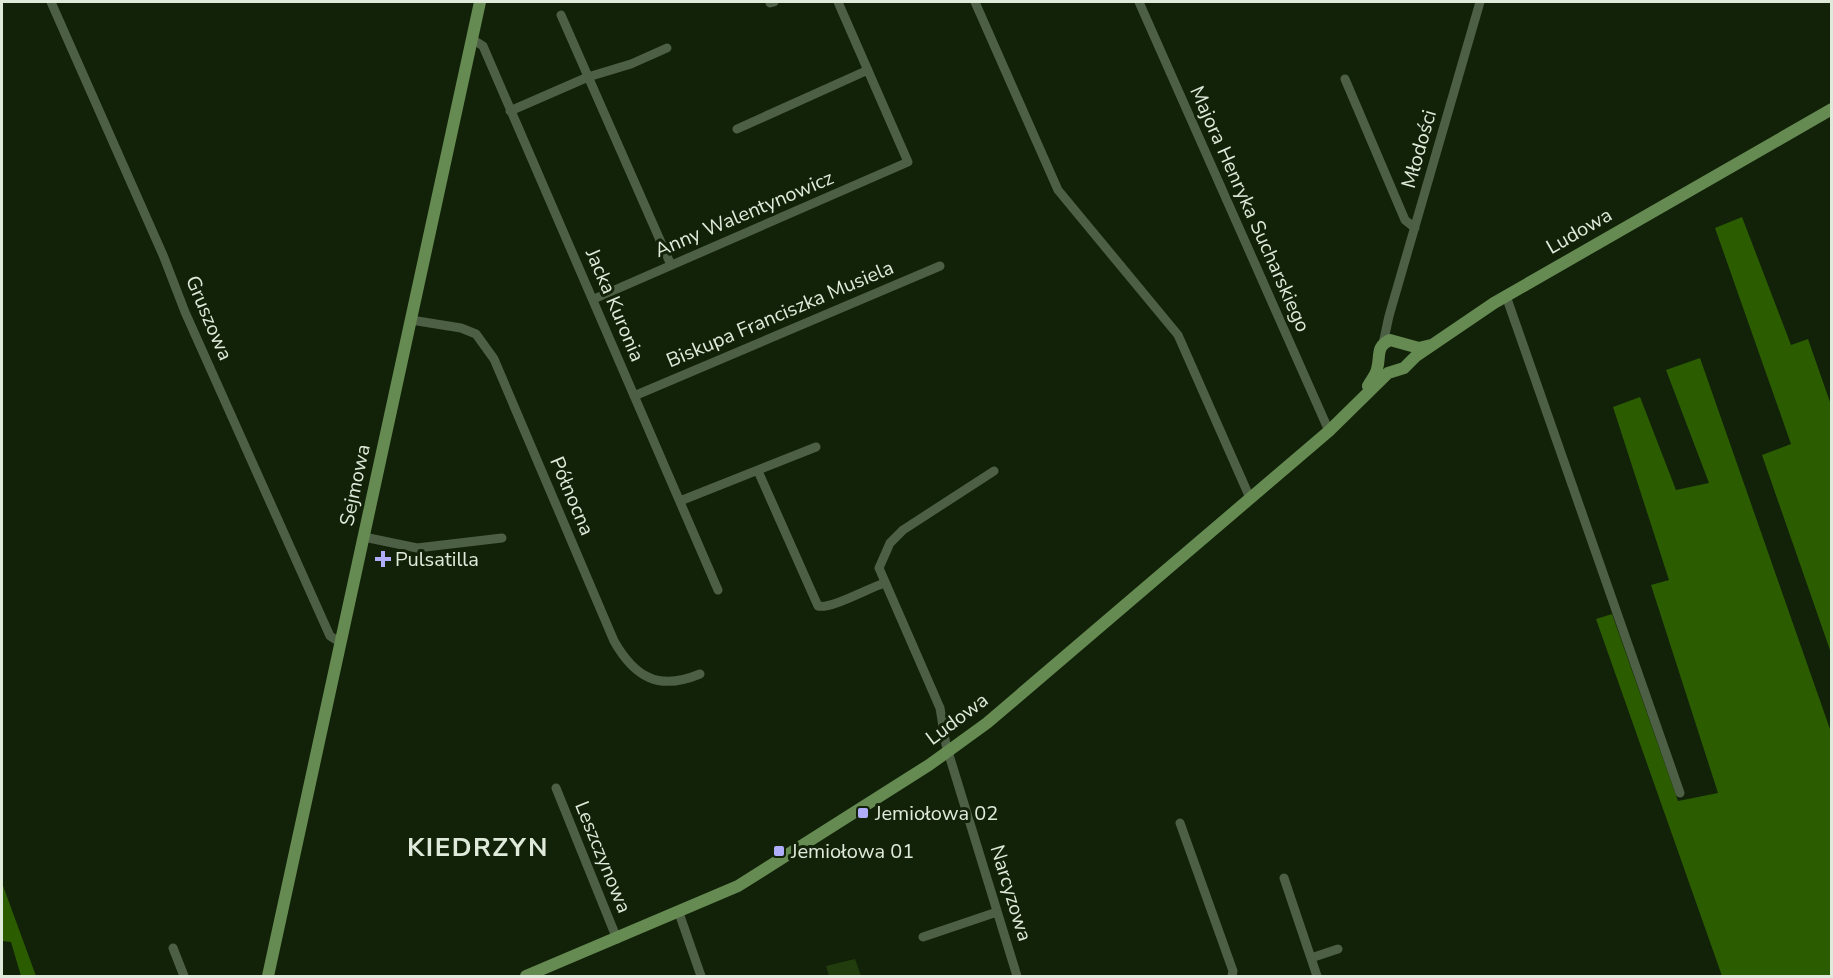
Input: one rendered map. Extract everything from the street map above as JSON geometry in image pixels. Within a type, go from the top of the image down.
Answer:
[{"type":"main road","name":"Sejmowa","points":[[268,976],[480,2]]},
{"type":"main road","name":"Ludowa","points":[[526,976],[738,886],[949,752],[987,723],[1329,431],[1391,372],[1398,372],[1408,362],[1506,296],[1832,109]]},
{"type":"main road","points":[[1383,344],[1402,343],[1419,348],[1433,345]]},
{"type":"main road","points":[[1402,343],[1408,362]]},
{"type":"main road","name":"Ludowa","points":[[1354,407],[1377,370],[1378,351],[1383,344]]},
{"type":"main road","points":[[1378,361],[1383,368],[1391,372]]},
{"type":"street","name":"Gruszowa","points":[[51,2],[164,255],[185,312],[330,636],[341,643]]},
{"type":"street","points":[[737,129],[868,70],[838,2]]},
{"type":"street","points":[[975,2],[1058,190],[1180,339],[1251,498]]},
{"type":"street","name":"Majora Henryka Sucharskiego","points":[[1139,2],[1329,431]]},
{"type":"street","name":"Młodości","points":[[1383,344],[1480,2]]},
{"type":"street","points":[[561,15],[671,265]]},
{"type":"street","name":"Jacka Kuronia","points":[[472,39],[483,46],[718,590]]},
{"type":"street","points":[[510,111],[588,77],[631,64],[667,48]]},
{"type":"street","name":"Anny Walentynowicz","points":[[594,299],[908,162],[868,70]]},
{"type":"street","points":[[1345,79],[1406,220],[1415,228]]},
{"type":"street","name":"Biskupa Franciszka Musiela","points":[[634,396],[940,266]]},
{"type":"street","points":[[1506,296],[1680,793]]},
{"type":"street","name":"Młodości","points":[[1392,306],[1393,329],[1402,343]]},
{"type":"street","name":"Północna","points":[[411,320],[461,328],[476,334],[494,358],[614,641],[628,661],[638,671],[661,682],[681,682],[700,674]]},
{"type":"street","points":[[680,501],[816,447]]},
{"type":"street","points":[[758,471],[818,606],[831,605],[858,591],[885,583],[879,568],[895,537],[994,471]]},
{"type":"street","points":[[364,537],[417,548],[502,538]]},
{"type":"street","name":"Narcyzowa","points":[[885,583],[940,708],[949,752],[1017,976]]},
{"type":"street","name":"Leszczynowa","points":[[556,788],[617,939]]},
{"type":"street","points":[[1180,823],[1233,971],[1232,976]]},
{"type":"street","points":[[1284,878],[1317,976]]},
{"type":"street","points":[[923,937],[998,912]]},
{"type":"street","points":[[679,913],[701,976]]},
{"type":"street","points":[[173,948],[184,976]]},
{"type":"street","points":[[1311,958],[1338,949]]},
{"type":"green space","points":[[1742,217],[1791,345],[1808,339],[1831,405],[1831,653],[1762,455],[1791,444],[1715,228]]},
{"type":"green space","points":[[1700,358],[1831,732],[1831,976],[1722,976],[1596,619],[1612,614],[1678,801],[1718,793],[1651,585],[1669,580],[1613,407],[1640,397],[1676,490],[1709,483],[1666,370]]},
{"type":"green space","points":[[2,883],[36,976],[21,976],[11,942],[2,941]]},
{"type":"green space","points":[[855,959],[861,976],[829,976],[826,966]]},
{"type":"place","name":"Pulsatilla","points":[[383,559]]},
{"type":"place","name":"Jemiołowa 02","points":[[863,813]]},
{"type":"place","name":"Jemiołowa 01","points":[[779,851]]},
{"type":"district","name":"KIEDRZYN","points":[[478,847]]}]
